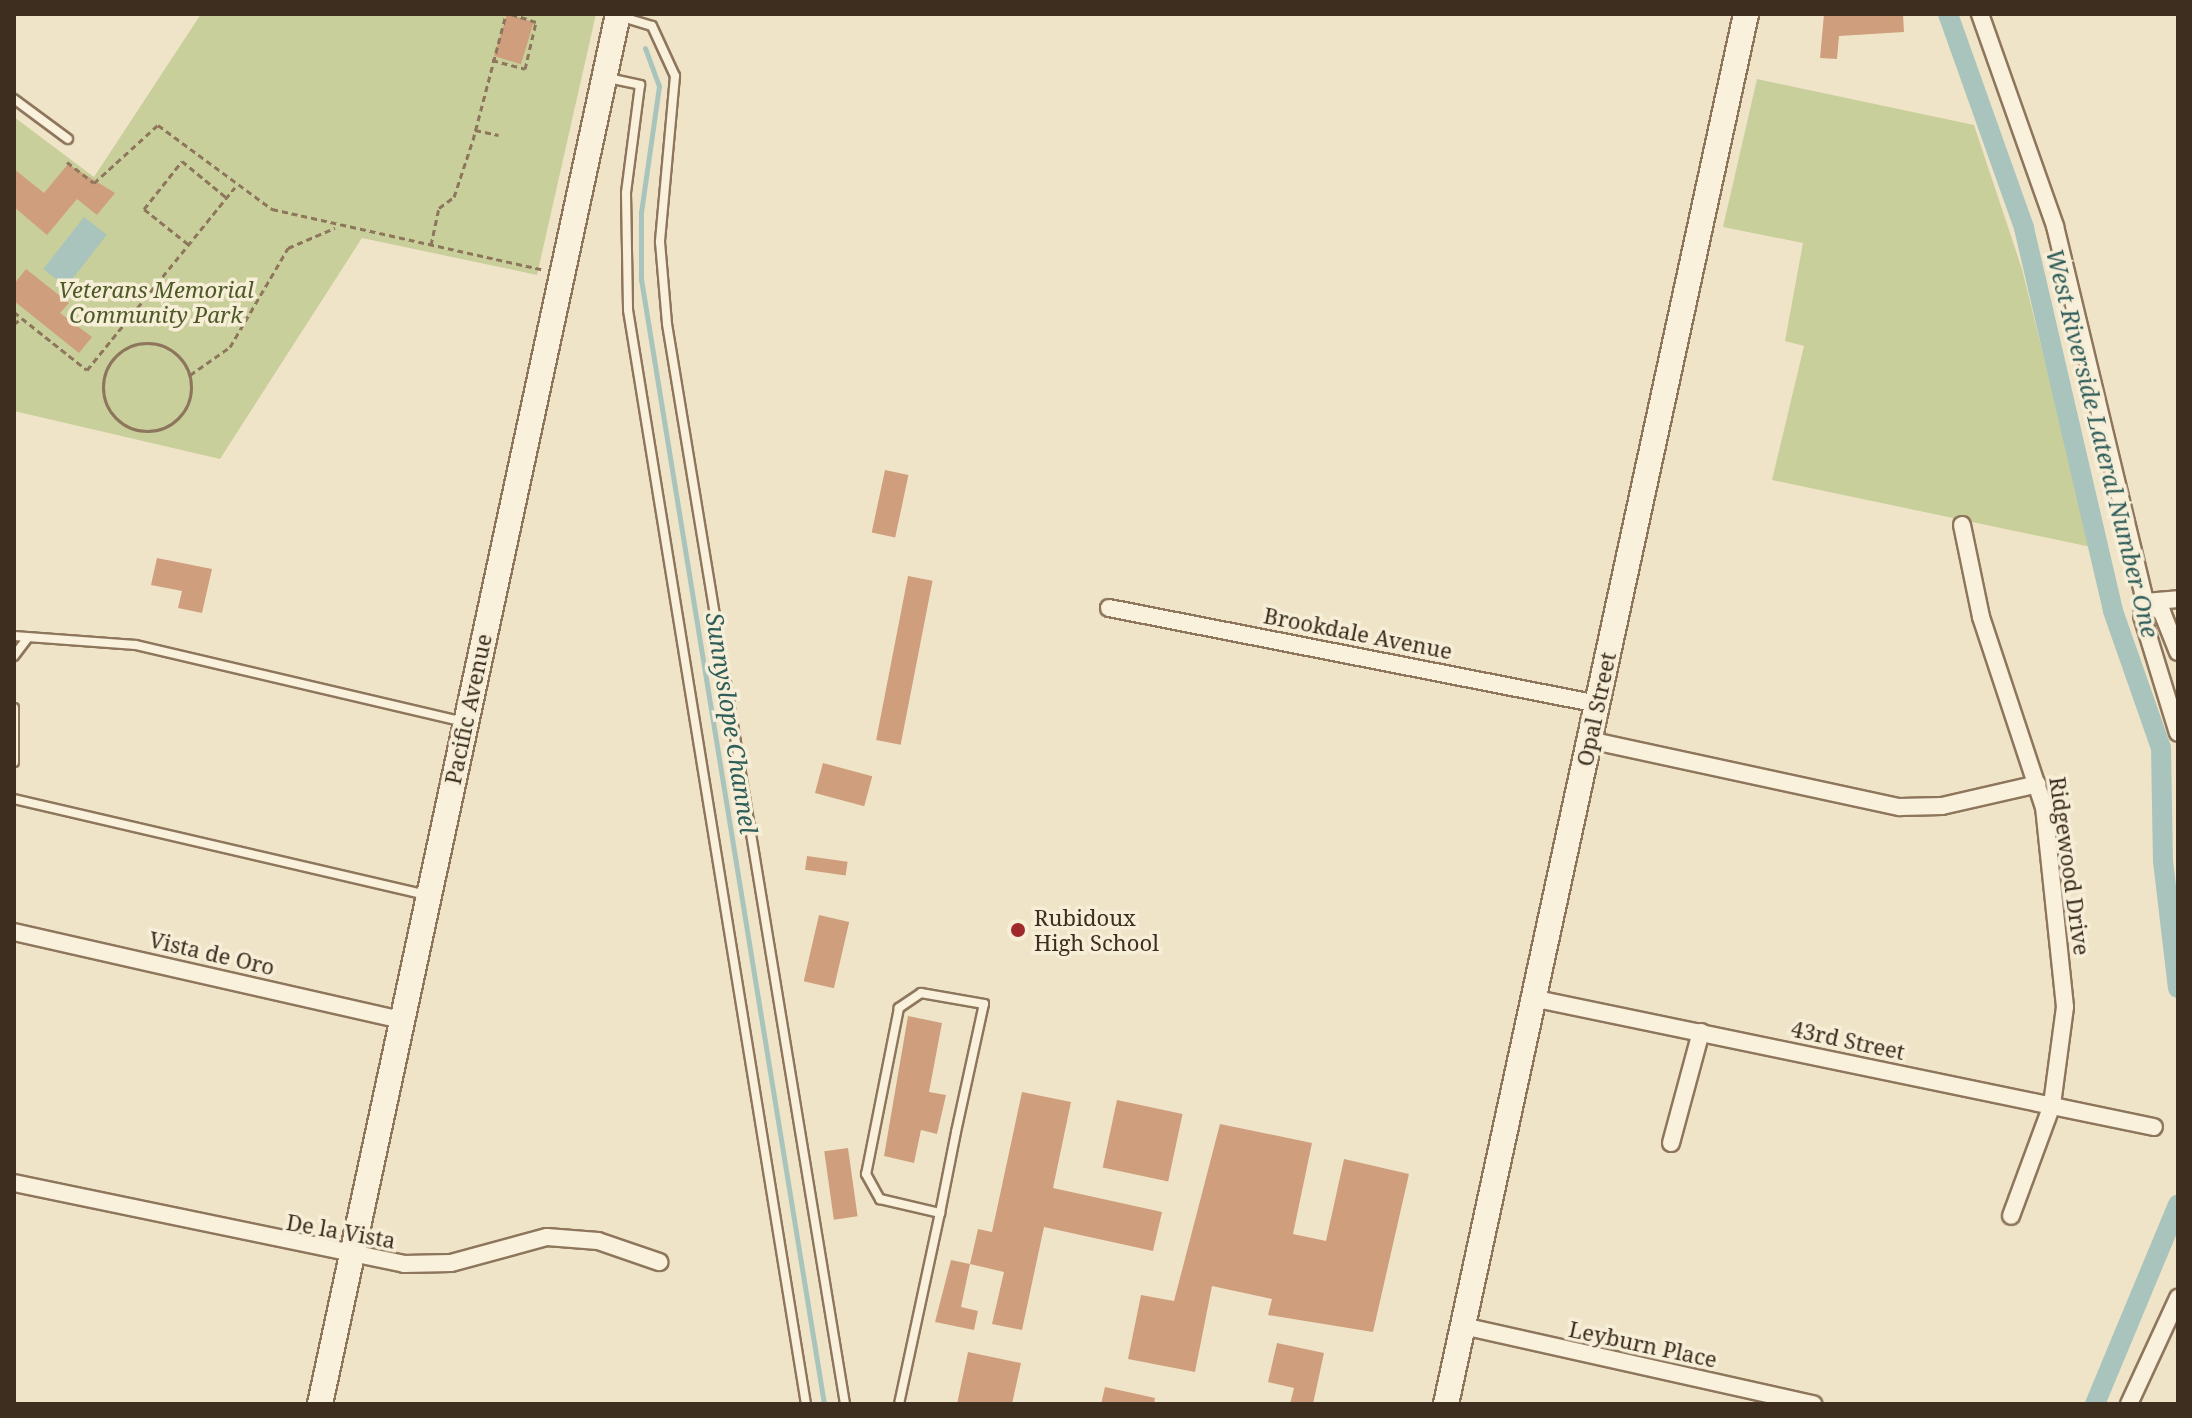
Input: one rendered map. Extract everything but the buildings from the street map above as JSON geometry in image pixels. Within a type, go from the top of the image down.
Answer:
[{"type":"street","name":"Opal Street","points":[[1446,1404],[1746,14]]},
{"type":"street","points":[[1980,14],[2055,226],[2145,602],[2142,616],[2178,733]]},
{"type":"street","name":"Pacific Avenue","points":[[320,1404],[618,15]]},
{"type":"street","name":"Ridgewood Drive","points":[[1962,525],[1981,617],[2038,784],[2065,1007],[2052,1105],[2011,1216]]},
{"type":"street","points":[[2145,602],[2178,599]]},
{"type":"street","points":[[2145,602],[2162,612],[2178,652]]},
{"type":"street","name":"Brookdale Avenue","points":[[1109,608],[1597,704]]},
{"type":"street","points":[[1589,740],[1900,807],[1942,806],[2038,784]]},
{"type":"street","name":"Vista de Oro","points":[[14,932],[401,1020]]},
{"type":"street","name":"43rd Street","points":[[1532,998],[2154,1127]]},
{"type":"street","points":[[1671,1143],[1701,1032]]},
{"type":"street","name":"De la Vista","points":[[14,1183],[351,1256],[451,1263],[547,1237],[598,1241],[659,1262]]},
{"type":"street","points":[[2129,1404],[2178,1298]]},
{"type":"street","name":"Leyburn Place","points":[[1463,1326],[1813,1404]]},
{"type":"lane","points":[[618,15],[652,26],[675,76],[660,242],[667,324],[845,1404]]},
{"type":"lane","points":[[605,77],[640,85],[626,193],[628,310],[806,1404]]},
{"type":"lane","points":[[14,99],[68,139]]},
{"type":"lane","points":[[14,636],[136,645],[465,722]]},
{"type":"lane","points":[[14,656],[28,638]]},
{"type":"lane","points":[[14,708],[14,762]]},
{"type":"lane","points":[[14,799],[428,895]]},
{"type":"lane","points":[[899,1404],[940,1213],[984,1004],[921,993],[899,1008],[866,1174],[880,1199],[940,1213]]},
{"type":"path","points":[[430,246],[439,208],[454,197],[492,60],[508,14],[536,22],[525,69],[492,60]]},
{"type":"path","points":[[67,162],[94,183],[158,125],[235,187],[272,209],[338,227],[548,271]]},
{"type":"path","points":[[475,130],[498,135]]},
{"type":"path","points":[[188,244],[144,209],[190,151]]},
{"type":"path","points":[[182,161],[227,198]]},
{"type":"path","points":[[14,312],[87,370],[235,187]]},
{"type":"path","points":[[190,375],[180,357],[147,342],[113,357],[102,392],[121,423],[156,431],[186,409],[190,375],[238,336],[263,279],[288,248],[338,227]]},
{"type":"path","points":[[14,324],[22,318]]},
{"type":"green space","name":"Veterans Memorial Community Park","points":[[201,14],[596,14],[537,275],[362,238],[220,459],[14,411],[14,117],[94,177]]},
{"type":"green space","points":[[1757,79],[1974,125],[2022,269],[2091,547],[1772,480],[1804,346],[1785,341],[1803,243],[1723,227]]},
{"type":"water","points":[[84,217],[107,235],[66,287],[43,269]]},
{"type":"waterway","name":"West Riverside Lateral Number One","points":[[1948,14],[2024,228],[2113,611],[2161,748],[2163,861],[2178,988]]},
{"type":"waterway","name":"Sunnyslope Channel","points":[[645,48],[659,86],[641,212],[641,279],[824,1404]]},
{"type":"waterway","name":"West Riverside Lateral Number One","points":[[2095,1404],[2178,1205]]},
{"type":"place","name":"Rubidoux High School","points":[[1018,930]]}]
